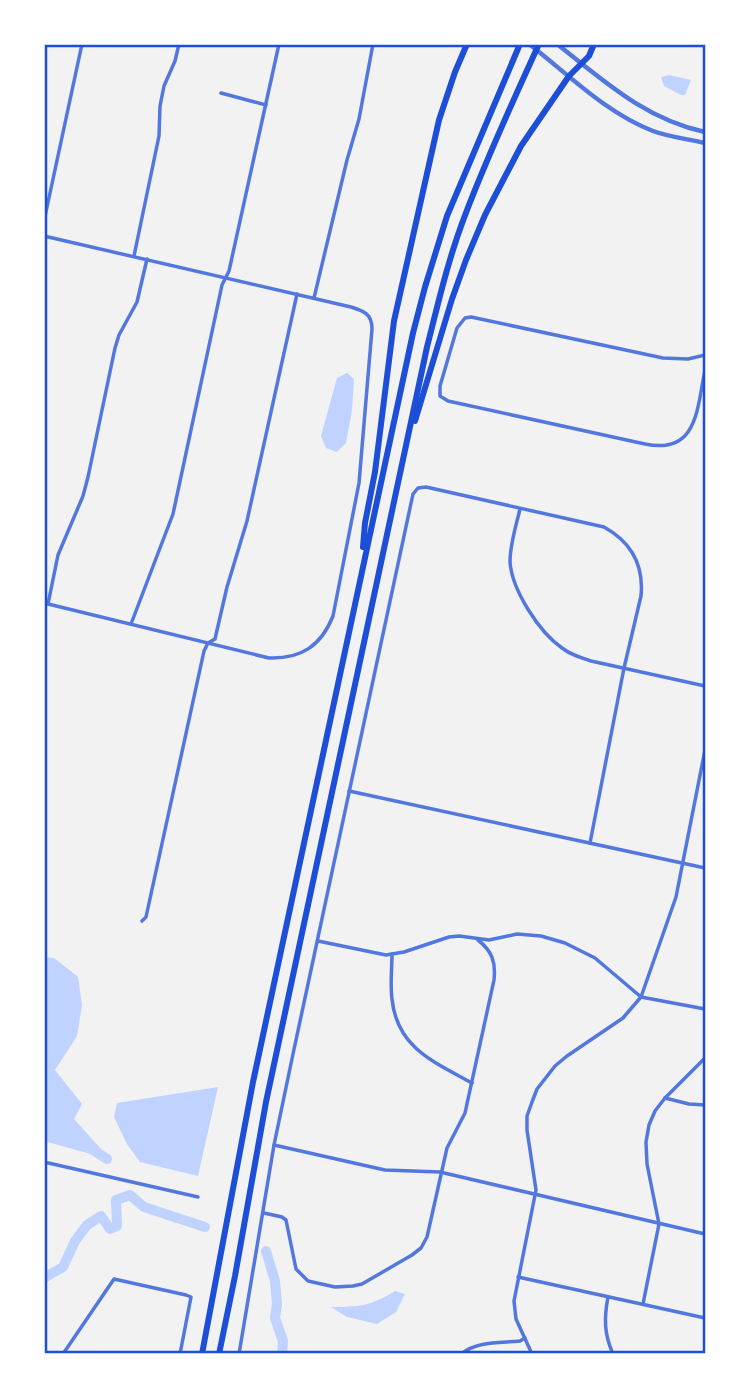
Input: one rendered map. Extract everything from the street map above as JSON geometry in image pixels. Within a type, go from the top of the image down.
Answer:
[{"type":"highway","points":[[361,573],[365,523],[394,321],[439,120],[467,44]]},
{"type":"highway","points":[[202,1354],[253,1082],[413,333],[435,252],[460,182],[520,44]]},
{"type":"highway","points":[[219,1354],[274,1061],[436,309],[459,232],[539,44]]},
{"type":"highway","points":[[402,460],[452,299],[478,230],[521,146],[569,76],[589,56],[594,44]]},
{"type":"street","points":[[44,221],[82,44]]},
{"type":"street","points":[[134,256],[159,136],[164,86],[179,44]]},
{"type":"street","points":[[131,624],[173,514],[222,285],[229,271],[279,44]]},
{"type":"street","points":[[314,298],[359,119],[373,44]]},
{"type":"street","points":[[529,44],[613,110],[643,127],[665,135],[705,143]]},
{"type":"street","points":[[557,44],[625,97],[672,123],[705,132]]},
{"type":"street","points":[[221,93],[266,105]]},
{"type":"street","points":[[44,236],[134,256],[226,277],[362,310],[371,318],[363,452],[333,617],[320,639],[296,655],[269,658],[46,604],[58,555],[83,496],[119,335],[137,302],[147,259]]},
{"type":"street","points":[[142,921],[146,917],[204,651],[208,643],[215,639],[226,587],[247,521],[297,294]]},
{"type":"street","points":[[705,355],[675,360],[476,317],[465,318],[457,328],[440,386],[440,396],[447,401],[655,446],[667,446],[676,444],[690,431],[705,370]]},
{"type":"street","points":[[239,1354],[274,1145],[413,494],[418,488],[429,488],[604,527],[615,533],[637,561],[641,572],[641,596],[590,843]]},
{"type":"street","points":[[520,508],[511,550],[511,567],[520,592],[546,634],[577,657],[705,686]]},
{"type":"street","points":[[533,1354],[514,1310],[536,1190],[527,1116],[545,1076],[567,1056],[623,1018],[641,997],[680,879],[705,750]]},
{"type":"street","points":[[349,791],[705,868]]},
{"type":"street","points":[[318,941],[386,955],[449,937],[489,940],[530,934],[558,941],[595,958],[641,997],[705,1009]]},
{"type":"street","points":[[263,1213],[286,1220],[296,1269],[308,1281],[316,1283],[344,1287],[362,1284],[421,1248],[427,1237],[447,1148],[465,1113],[495,970],[491,953],[478,940]]},
{"type":"street","points":[[392,954],[391,999],[398,1026],[415,1049],[426,1058],[472,1083]]},
{"type":"street","points":[[643,1304],[659,1224],[647,1164],[646,1142],[652,1117],[665,1098],[705,1058]]},
{"type":"street","points":[[665,1098],[705,1105]]},
{"type":"street","points":[[274,1145],[385,1170],[430,1170],[705,1234]]},
{"type":"street","points":[[44,1162],[198,1197]]},
{"type":"street","points":[[518,1277],[705,1318]]},
{"type":"street","points":[[63,1354],[114,1279],[191,1297],[180,1354]]},
{"type":"street","points":[[608,1297],[605,1331],[612,1354]]},
{"type":"street","points":[[461,1354],[477,1345],[525,1338]]},
{"type":"water","points":[[669,75],[691,80],[685,95],[664,86],[661,77]]},
{"type":"water","points":[[347,373],[354,379],[352,410],[346,443],[337,452],[326,448],[321,436],[337,378]]},
{"type":"water","points":[[44,957],[54,958],[78,977],[82,1005],[77,1036],[55,1070],[82,1104],[74,1119],[101,1149],[98,1156],[44,1141]]},
{"type":"water","points":[[218,1087],[198,1176],[140,1162],[127,1144],[114,1117],[117,1103]]},
{"type":"water","points":[[395,1291],[405,1294],[396,1312],[377,1324],[347,1317],[331,1307],[364,1305]]},
{"type":"waterway","points":[[87,1146],[107,1159]]},
{"type":"waterway","points":[[44,1278],[63,1267],[75,1241],[87,1225],[101,1216],[110,1229],[117,1226],[116,1200],[130,1195],[144,1207],[205,1227]]},
{"type":"waterway","points":[[266,1251],[275,1281],[275,1318],[283,1341],[282,1354]]}]
